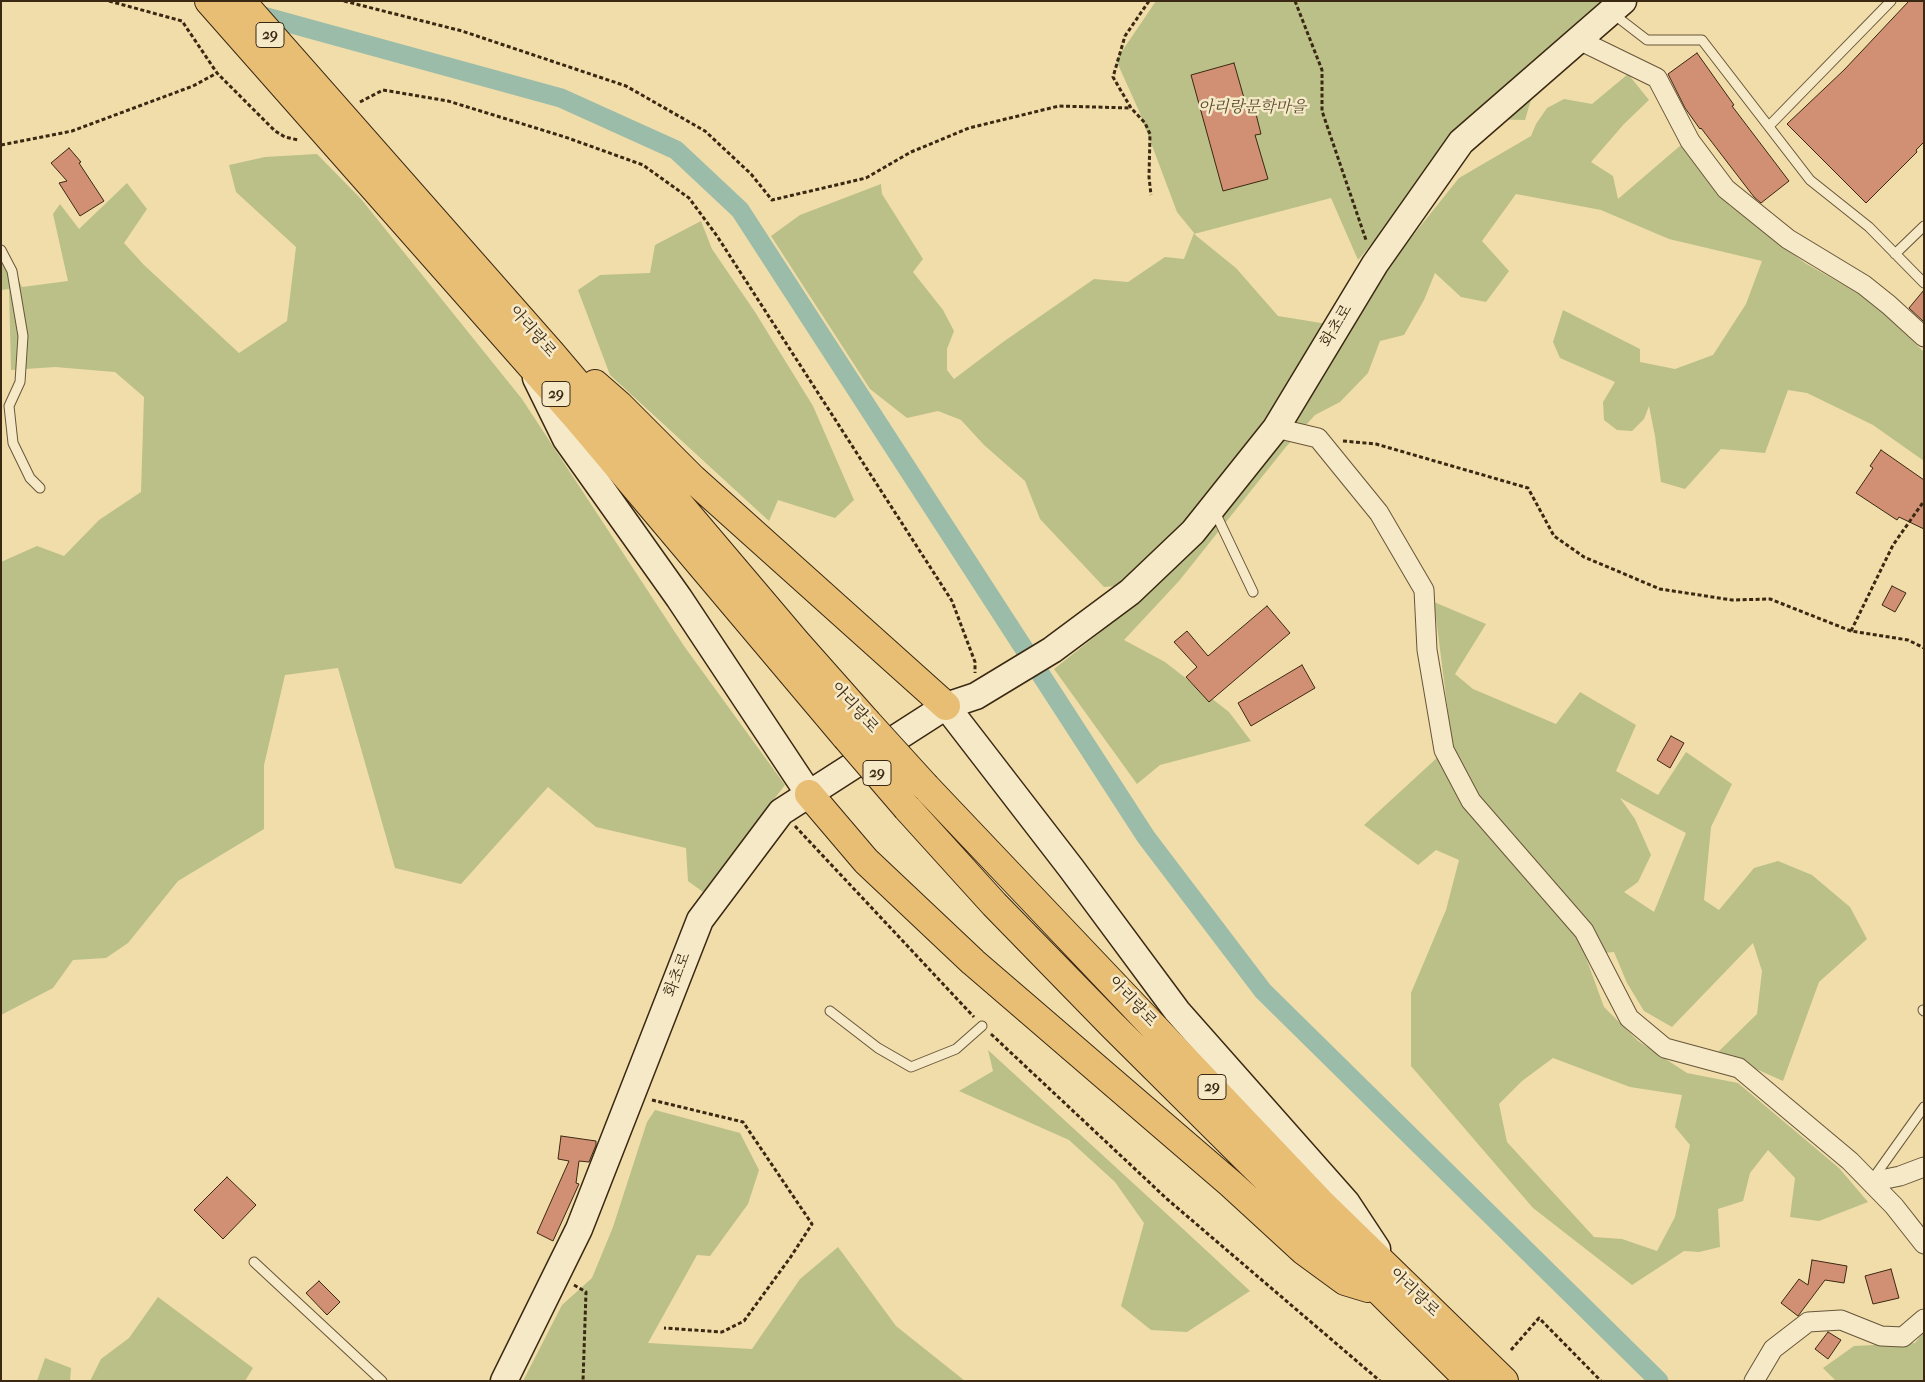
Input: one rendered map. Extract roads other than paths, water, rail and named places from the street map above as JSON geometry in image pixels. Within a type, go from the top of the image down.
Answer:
[{"type":"main road","name":"아리랑로","points":[[209,1],[258,58],[540,359]]},
{"type":"main road","name":"아리랑로","points":[[241,1],[299,68],[540,359],[591,434],[856,729],[926,787],[1314,1194],[1470,1381]]},
{"type":"main road","points":[[540,359],[586,375],[693,479],[946,706]]},
{"type":"main road","name":"아리랑로","points":[[856,729],[907,808],[994,904],[1112,1025],[1386,1281],[1504,1381]]},
{"type":"main road","points":[[809,794],[866,861],[972,962],[1231,1184],[1304,1250],[1346,1281],[1386,1281]]},
{"type":"street","name":"화초로","points":[[504,1381],[579,1229],[700,920],[782,812],[946,706],[984,691],[1052,650],[1130,592],[1193,532],[1276,428],[1375,264],[1461,142],[1617,6]]},
{"type":"street","points":[[1579,40],[1657,78],[1690,140],[1726,189],[1788,239],[1864,285],[1924,337]]},
{"type":"street","points":[[540,359],[566,439],[680,598],[809,794]]},
{"type":"street","points":[[1276,428],[1318,438],[1380,513],[1424,590],[1427,650],[1444,750],[1471,801],[1584,931],[1629,1018],[1665,1048],[1739,1068],[1850,1161],[1894,1206],[1924,1244]]},
{"type":"street","points":[[946,706],[1077,876],[1177,1011],[1346,1202],[1386,1281]]},
{"type":"street","points":[[1871,1182],[1900,1176],[1924,1167]]},
{"type":"street","points":[[1754,1381],[1774,1349],[1808,1322],[1841,1320],[1881,1336],[1903,1337],[1924,1319]]},
{"type":"lane","points":[[1769,126],[1891,1]]},
{"type":"lane","points":[[1617,6],[1647,40],[1702,40],[1810,180],[1869,226],[1924,283]]},
{"type":"lane","points":[[1895,254],[1924,226]]},
{"type":"lane","points":[[1,250],[12,271],[23,336],[20,382],[9,406],[13,443],[30,478],[40,488]]},
{"type":"lane","points":[[1213,507],[1253,592]]},
{"type":"lane","points":[[830,1010],[878,1048],[912,1067],[956,1049],[982,1026]]},
{"type":"lane","points":[[1871,1182],[1924,1107]]},
{"type":"lane","points":[[254,1262],[382,1381]]},
{"type":"waterway","points":[[252,13],[561,98],[676,150],[740,210],[1146,837],[1263,991],[1659,1381]]},
{"type":"park label","name":"아리랑문학마을","points":[[1252,108]]}]
